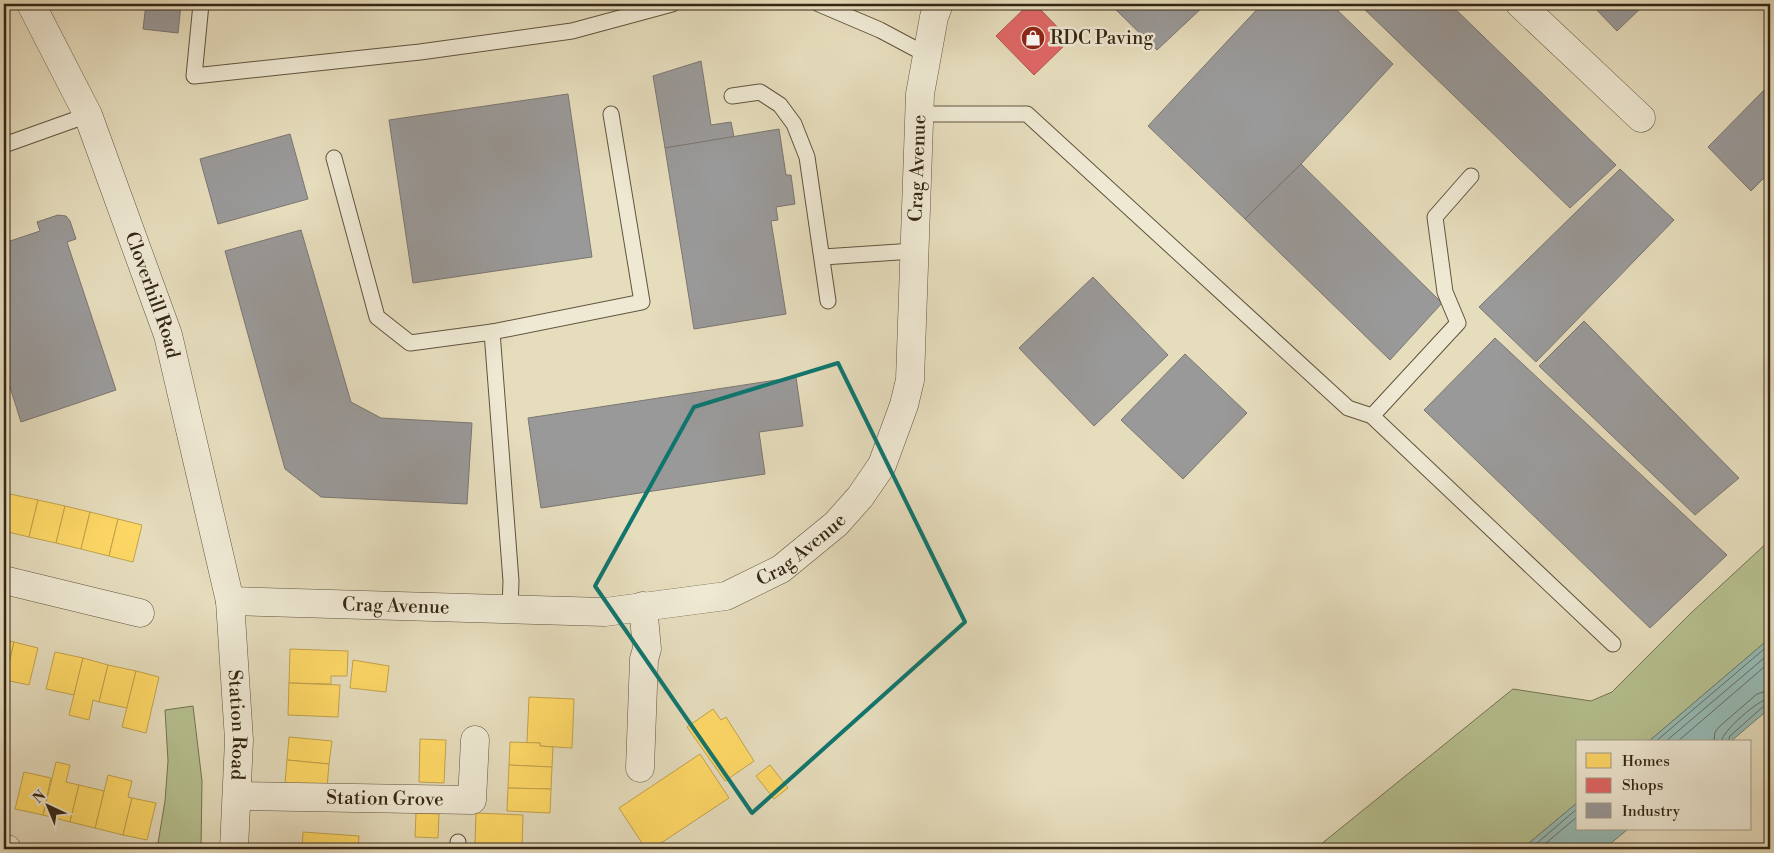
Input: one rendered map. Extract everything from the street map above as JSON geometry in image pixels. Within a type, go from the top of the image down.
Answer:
[{"type":"street","name":"Cloverhill Road","points":[[31,4],[88,115],[168,335],[230,601]]},
{"type":"street","name":"Crag Avenue","points":[[230,601],[605,612],[726,596],[781,569],[836,524],[860,497],[882,464],[904,405],[910,380],[920,94],[934,17],[940,4]]},
{"type":"street","points":[[1520,4],[1641,118]]},
{"type":"street","points":[[4,580],[140,613]]},
{"type":"street","name":"Station Road","points":[[230,601],[239,740],[234,849]]},
{"type":"street","points":[[640,768],[646,649],[643,606]]},
{"type":"street","name":"Station Grove","points":[[237,796],[472,800],[475,740]]},
{"type":"lane","points":[[201,4],[194,76],[420,52],[572,31],[672,4]]},
{"type":"lane","points":[[819,4],[880,30],[927,55]]},
{"type":"lane","points":[[732,96],[760,92],[780,105],[794,124],[807,158],[828,301]]},
{"type":"lane","points":[[334,158],[376,317],[410,342],[492,332],[642,302],[611,114]]},
{"type":"lane","points":[[920,114],[1027,114],[1348,408],[1372,416],[1614,644]]},
{"type":"lane","points":[[4,145],[88,115]]},
{"type":"lane","points":[[1372,416],[1458,323],[1445,292],[1435,217],[1472,176]]},
{"type":"lane","points":[[823,258],[914,252]]},
{"type":"lane","points":[[492,332],[511,581],[510,609]]},
{"type":"highlighted area","points":[[838,363],[965,622],[752,813],[595,586],[694,407]]},
{"type":"green space","points":[[1770,540],[1770,638],[1650,740],[1576,740],[1576,804],[1522,849],[1315,849],[1513,689],[1591,701],[1612,692],[1691,613]]},
{"type":"green space","points":[[193,706],[202,781],[201,849],[157,849],[165,801],[168,761],[165,710]]},
{"type":"water","points":[[1770,638],[1770,708],[1732,740],[1650,740]]},
{"type":"water","points":[[1576,804],[1576,830],[1627,830],[1604,849],[1522,849]]},
{"type":"building: Homes","points":[[10,494],[38,500],[29,537],[4,531],[4,520]]},
{"type":"building: Homes","points":[[38,500],[65,506],[56,543],[29,537]]},
{"type":"building: Homes","points":[[65,506],[90,512],[81,549],[56,543]]},
{"type":"building: Homes","points":[[90,512],[118,519],[109,556],[81,549]]},
{"type":"building: Homes","points":[[118,519],[142,525],[133,562],[109,556]]},
{"type":"building: Homes","points":[[4,640],[14,642],[5,680],[4,679]]},
{"type":"building: Homes","points":[[14,642],[38,648],[29,685],[5,680]]},
{"type":"building: Homes","points":[[290,649],[348,651],[347,676],[331,676],[331,684],[289,683]]},
{"type":"building: Homes","points":[[55,652],[83,658],[74,695],[46,689]]},
{"type":"building: Homes","points":[[83,658],[108,665],[99,702],[93,700],[89,720],[69,715]]},
{"type":"building: Homes","points":[[353,660],[389,666],[386,692],[350,688]]},
{"type":"building: Homes","points":[[108,665],[136,671],[127,708],[99,702]]},
{"type":"building: Homes","points":[[136,671],[159,677],[146,733],[122,727]]},
{"type":"building: Homes","points":[[289,683],[340,685],[338,717],[288,715]]},
{"type":"building: Homes","points":[[529,697],[574,699],[572,748],[540,746],[540,743],[527,743]]},
{"type":"building: Homes","points":[[713,709],[721,720],[726,717],[754,761],[725,781],[687,727]]},
{"type":"building: Homes","points":[[289,737],[332,741],[329,764],[287,760]]},
{"type":"building: Homes","points":[[420,739],[446,740],[444,783],[419,782]]},
{"type":"building: Homes","points":[[510,742],[540,743],[540,746],[553,747],[552,767],[509,765]]},
{"type":"building: Homes","points":[[700,754],[729,798],[652,849],[646,849],[619,808]]},
{"type":"building: Homes","points":[[287,760],[329,764],[327,787],[285,783]]},
{"type":"building: Homes","points":[[56,762],[70,765],[66,782],[79,785],[70,822],[43,815]]},
{"type":"building: Homes","points":[[509,765],[552,767],[551,789],[508,788]]},
{"type":"building: Homes","points":[[770,765],[788,788],[774,799],[756,776]]},
{"type":"building: Homes","points":[[24,772],[51,778],[43,815],[15,809]]},
{"type":"building: Homes","points":[[108,775],[132,781],[128,797],[132,798],[123,835],[95,828]]},
{"type":"building: Homes","points":[[79,785],[104,791],[95,828],[70,822]]},
{"type":"building: Homes","points":[[508,788],[551,789],[550,813],[507,811]]},
{"type":"building: Homes","points":[[132,798],[156,803],[147,840],[123,835]]},
{"type":"building: Homes","points":[[416,813],[439,814],[438,838],[415,837]]},
{"type":"building: Homes","points":[[476,813],[523,815],[522,849],[483,849],[484,844],[475,844]]},
{"type":"building: Homes","points":[[303,832],[359,836],[358,849],[302,849]]},
{"type":"building: Shops","name":"RDC Paving","points":[[1029,4],[1035,4],[1070,40],[1034,75],[996,36]]},
{"type":"building: Industry","points":[[146,4],[181,4],[178,33],[143,29]]},
{"type":"building: Industry","points":[[1110,4],[1206,4],[1157,50]]},
{"type":"building: Industry","points":[[1262,4],[1331,4],[1393,64],[1301,164],[1245,219],[1148,126]]},
{"type":"building: Industry","points":[[1359,4],[1450,4],[1616,165],[1570,208]]},
{"type":"building: Industry","points":[[1591,4],[1645,4],[1617,31]]},
{"type":"building: Industry","points":[[701,61],[711,125],[731,122],[734,137],[665,148],[653,76]]},
{"type":"building: Industry","points":[[1770,84],[1770,172],[1751,191],[1708,147]]},
{"type":"building: Industry","points":[[568,94],[592,257],[413,283],[389,120]]},
{"type":"building: Industry","points":[[779,129],[786,175],[791,175],[795,204],[776,207],[778,220],[771,221],[786,314],[694,329],[665,148]]},
{"type":"building: Industry","points":[[290,134],[308,199],[218,224],[200,159]]},
{"type":"building: Industry","points":[[1301,164],[1442,303],[1390,360],[1245,219]]},
{"type":"building: Industry","points":[[1620,169],[1674,220],[1536,362],[1479,307]]},
{"type":"building: Industry","points":[[58,215],[66,216],[70,221],[76,239],[67,242],[116,390],[21,422],[4,368],[4,243],[40,231],[37,222]]},
{"type":"building: Industry","points":[[301,230],[351,402],[381,418],[472,423],[467,504],[321,497],[285,469],[225,251]]},
{"type":"building: Industry","points":[[1093,277],[1168,355],[1094,426],[1019,348]]},
{"type":"building: Industry","points":[[1584,321],[1739,478],[1695,515],[1539,366]]},
{"type":"building: Industry","points":[[1495,338],[1727,555],[1650,628],[1424,410]]},
{"type":"building: Industry","points":[[1185,354],[1247,413],[1183,479],[1121,420]]},
{"type":"building: Industry","points":[[796,377],[803,426],[759,432],[765,474],[541,508],[528,418]]},
{"type":"place","name":"RDC Paving","points":[[1033,38]]}]
